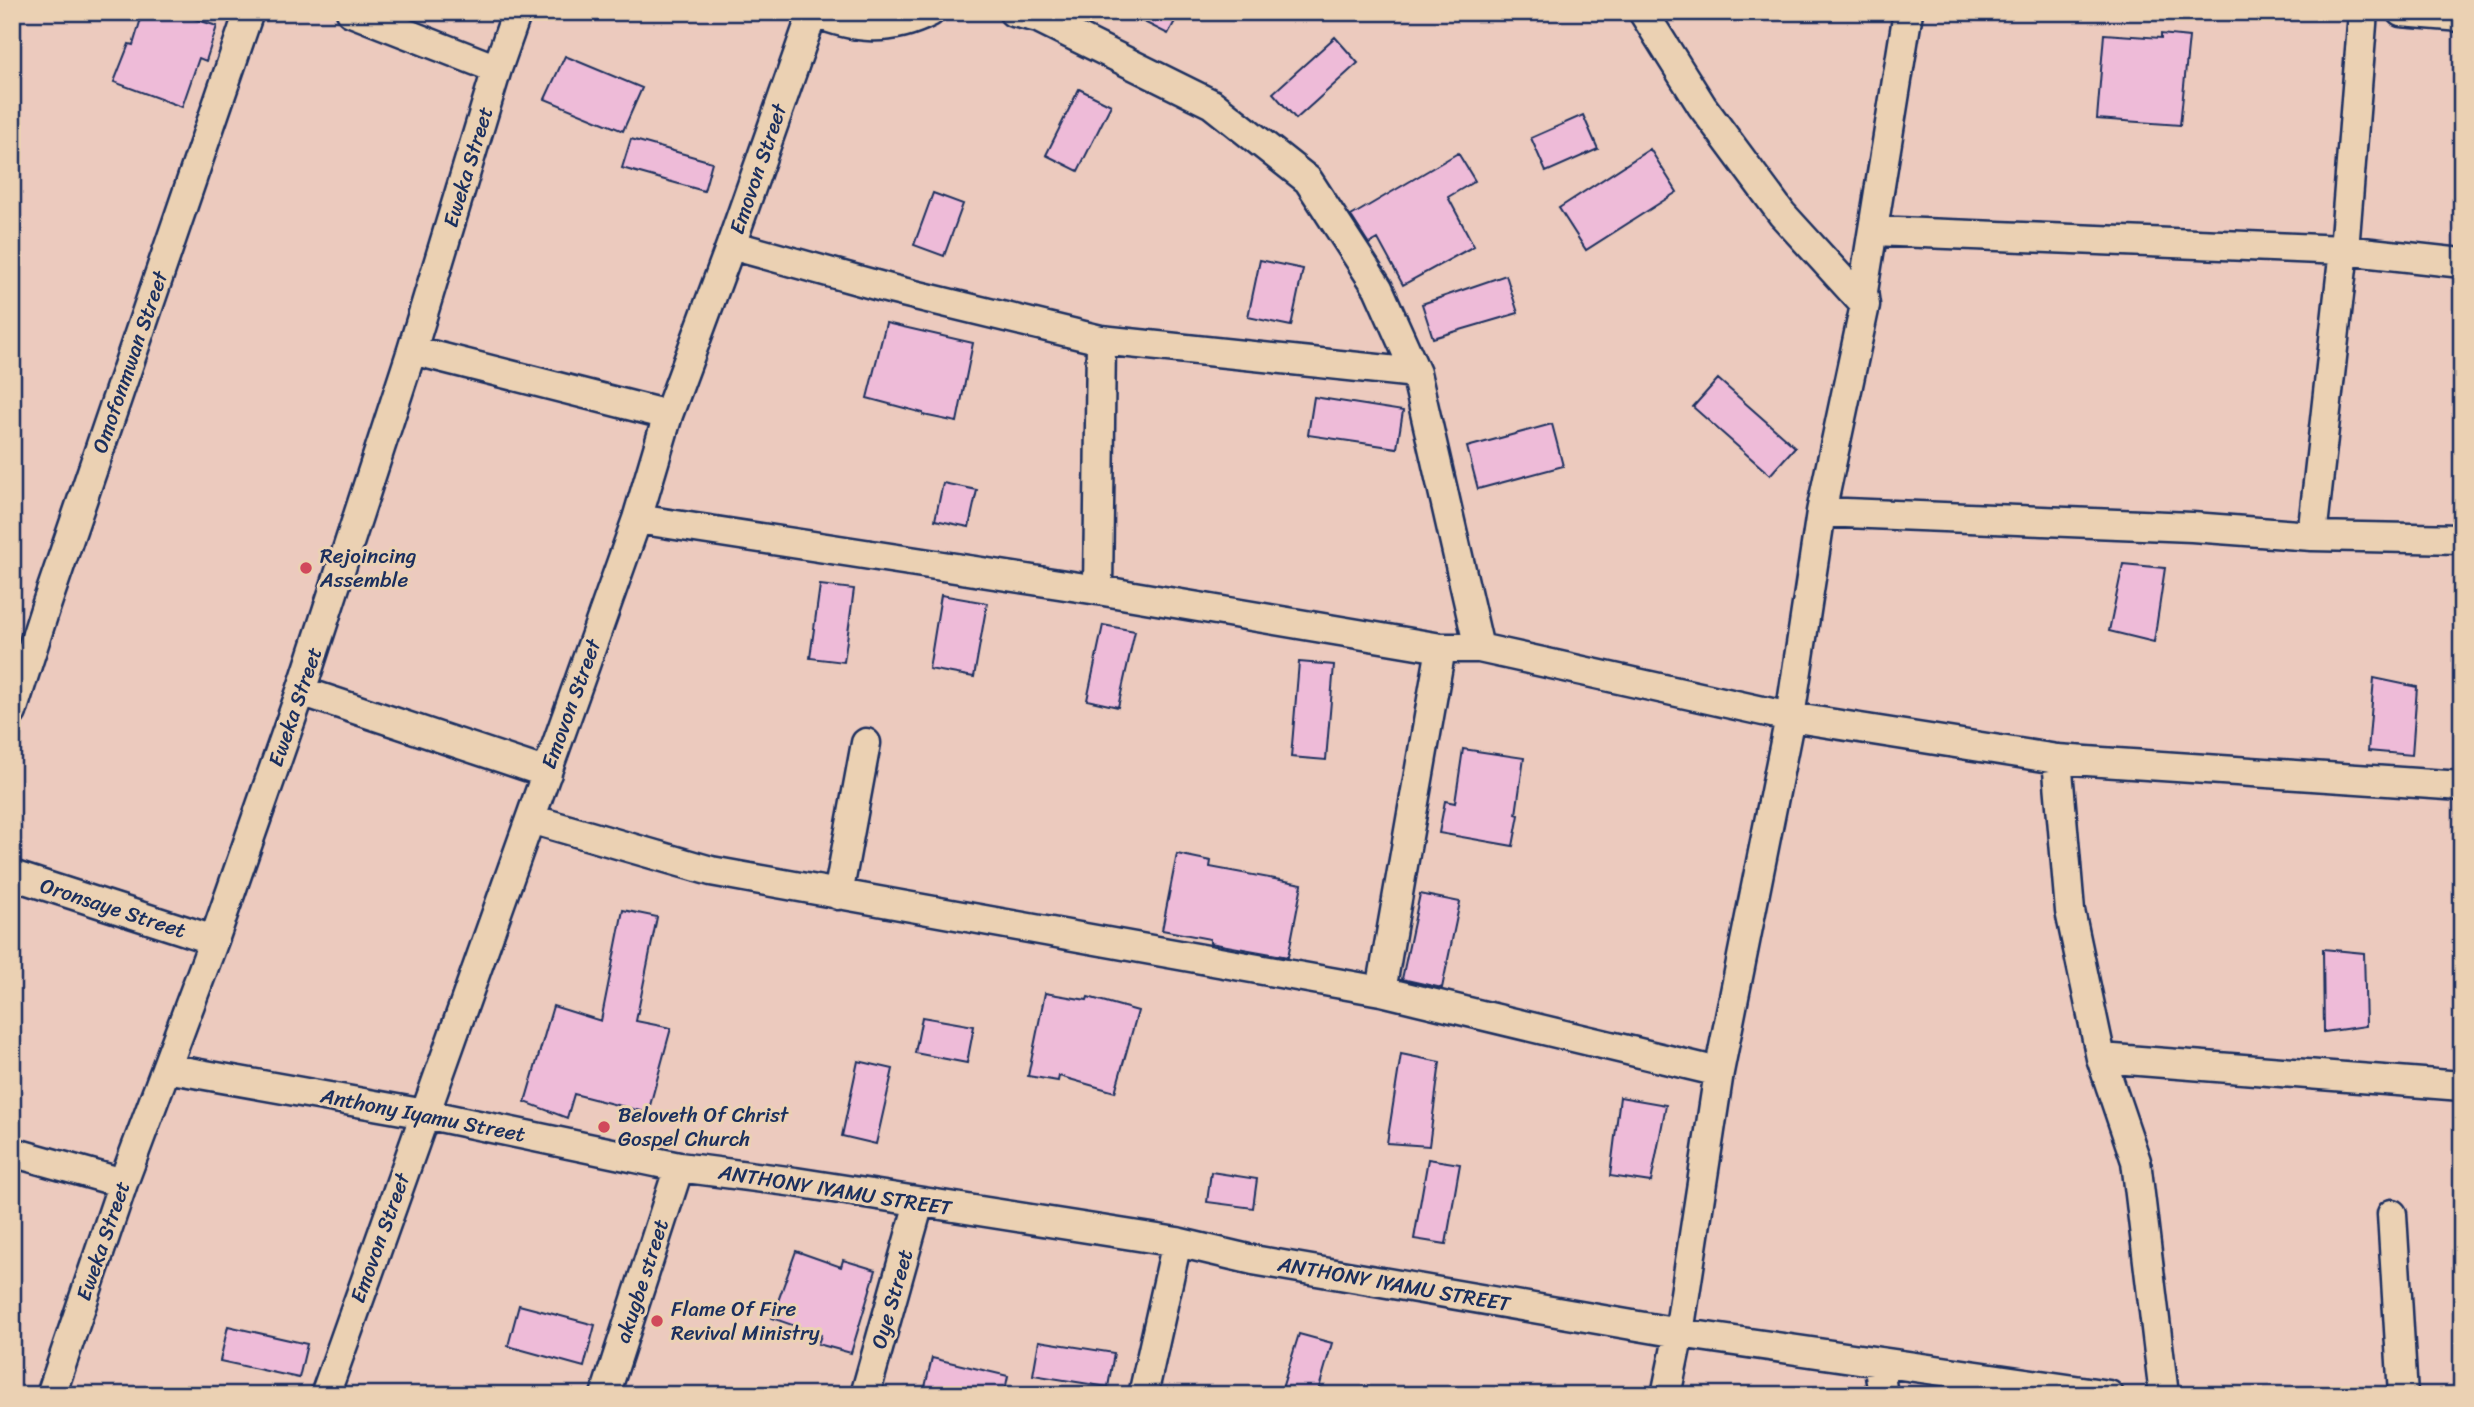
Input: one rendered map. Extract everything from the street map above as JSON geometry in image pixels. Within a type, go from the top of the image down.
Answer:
[{"type":"street","name":"Omofonmwan Street","points":[[12,712],[249,12]]},
{"type":"street","points":[[351,12],[497,69]]},
{"type":"street","name":"Eweka Street","points":[[51,1395],[123,1183],[214,940],[301,691],[412,350],[497,69],[517,12]]},
{"type":"street","points":[[813,12],[841,24],[863,27],[886,27],[914,21],[930,12]]},
{"type":"street","name":"Emovon Street","points":[[325,1395],[637,519],[668,415],[813,12]]},
{"type":"street","points":[[1013,12],[1038,18],[1212,104],[1308,180],[1378,288],[1416,373],[1479,648]]},
{"type":"street","points":[[1643,12],[1702,106],[1782,214],[1865,304]]},
{"type":"street","points":[[1666,1395],[1679,1333],[1719,1072],[1790,717],[1821,512],[1865,304],[1863,291],[1908,12]]},
{"type":"street","points":[[2312,536],[2344,250],[2363,12]]},
{"type":"street","points":[[2401,12],[2462,17]]},
{"type":"street","points":[[1872,231],[2344,250],[2462,263]]},
{"type":"street","points":[[731,245],[890,289],[1101,340],[1416,373]]},
{"type":"street","points":[[1098,590],[1101,340]]},
{"type":"street","points":[[412,350],[668,415]]},
{"type":"street","points":[[1821,512],[2192,527],[2312,536],[2462,538]]},
{"type":"street","points":[[637,519],[1098,590],[1441,648],[1479,648],[1790,717],[2057,758],[2462,786]]},
{"type":"street","points":[[1381,991],[1441,648]]},
{"type":"street","points":[[301,691],[547,773]]},
{"type":"street","points":[[838,895],[866,743]]},
{"type":"street","points":[[2057,758],[2070,911],[2101,1058],[2136,1161],[2164,1395]]},
{"type":"street","points":[[531,819],[711,871],[1381,991],[1719,1072]]},
{"type":"street","name":"Oronsaye Street","points":[[12,875],[214,940]]},
{"type":"street","points":[[2101,1058],[2462,1086]]},
{"type":"street","name":"Anthony Iyamu Street","points":[[166,1068],[425,1114],[679,1167]]},
{"type":"street","points":[[12,1152],[123,1183]]},
{"type":"street","name":"ANTHONY IYAMU STREET","points":[[679,1167],[795,1182],[1177,1242],[1254,1260],[1679,1333],[2109,1395]]},
{"type":"street","name":"akugbe street","points":[[605,1395],[679,1167]]},
{"type":"street","name":"Oye Street","points":[[865,1395],[919,1203]]},
{"type":"street","points":[[2392,1214],[2403,1395]]},
{"type":"street","points":[[1143,1395],[1177,1242]]},
{"type":"street","points":[[1878,1362],[1883,1395]]},
{"type":"building","points":[[143,12],[172,12],[217,26],[206,61],[199,58],[182,107],[114,82],[129,44],[133,45]]},
{"type":"building","points":[[1124,12],[1180,12],[1168,34]]},
{"type":"building","points":[[2104,34],[2189,37],[2180,125],[2097,119]]},
{"type":"building","points":[[1335,37],[1358,63],[1296,119],[1273,93]]},
{"type":"building","points":[[565,56],[642,88],[623,131],[545,99]]},
{"type":"building","points":[[1079,89],[1111,105],[1078,171],[1046,155]]},
{"type":"building","points":[[1583,115],[1598,149],[1546,172],[1531,138]]},
{"type":"building","points":[[631,139],[712,162],[704,191],[622,168]]},
{"type":"building","points":[[1650,149],[1677,192],[1586,250],[1559,208]]},
{"type":"building","points":[[1458,153],[1475,181],[1448,197],[1474,246],[1403,285],[1378,239],[1369,244],[1351,216]]},
{"type":"building","points":[[933,193],[963,204],[944,256],[914,245]]},
{"type":"building","points":[[1260,260],[1303,269],[1291,326],[1248,317]]},
{"type":"building","points":[[1506,275],[1518,313],[1433,338],[1422,304]]},
{"type":"building","points":[[886,323],[973,343],[957,422],[867,398]]},
{"type":"building","points":[[1718,379],[1795,447],[1770,475],[1693,407]]},
{"type":"building","points":[[1314,397],[1403,411],[1397,448],[1308,435]]},
{"type":"building","points":[[1552,424],[1563,466],[1478,489],[1467,447]]},
{"type":"building","points":[[943,483],[977,490],[969,527],[935,520]]},
{"type":"building","points":[[2123,564],[2165,568],[2154,642],[2109,631]]},
{"type":"building","points":[[820,585],[854,589],[844,662],[810,658]]},
{"type":"building","points":[[941,595],[987,603],[974,677],[929,669]]},
{"type":"building","points":[[1103,625],[1135,631],[1118,707],[1087,700]]},
{"type":"building","points":[[1299,662],[1334,665],[1326,760],[1291,757]]},
{"type":"building","points":[[2374,678],[2417,687],[2412,755],[2368,751]]},
{"type":"building","points":[[1463,749],[1524,758],[1516,814],[1519,815],[1513,846],[1439,833],[1445,801],[1455,803]]},
{"type":"building","points":[[1177,854],[1211,861],[1210,867],[1302,884],[1288,957],[1210,943],[1210,939],[1162,930]]},
{"type":"building","points":[[1420,894],[1460,902],[1442,988],[1402,979]]},
{"type":"building","points":[[623,910],[657,917],[636,1021],[671,1028],[648,1113],[574,1094],[567,1118],[525,1102],[553,1006],[601,1021]]},
{"type":"building","points":[[2323,949],[2364,953],[2366,1026],[2324,1032]]},
{"type":"building","points":[[1045,993],[1087,1000],[1088,997],[1138,1011],[1115,1092],[1059,1076],[1058,1081],[1028,1076]]},
{"type":"building","points":[[922,1017],[974,1026],[967,1063],[915,1053]]},
{"type":"building","points":[[1401,1054],[1440,1062],[1429,1146],[1387,1143]]},
{"type":"building","points":[[858,1061],[893,1069],[876,1144],[842,1136]]},
{"type":"building","points":[[1620,1097],[1666,1105],[1651,1182],[1610,1176]]},
{"type":"building","points":[[1428,1159],[1460,1164],[1446,1244],[1414,1239]]},
{"type":"building","points":[[1211,1172],[1257,1179],[1253,1208],[1207,1202]]},
{"type":"building","points":[[796,1251],[841,1267],[843,1260],[876,1270],[851,1353],[818,1344],[821,1335],[772,1318]]},
{"type":"building","points":[[519,1305],[595,1325],[584,1367],[508,1346]]},
{"type":"building","points":[[228,1326],[307,1344],[299,1378],[220,1361]]},
{"type":"building","points":[[1299,1334],[1332,1343],[1317,1395],[1280,1395]]},
{"type":"building","points":[[1039,1341],[1114,1353],[1108,1387],[1033,1375]]},
{"type":"building","points":[[932,1358],[1008,1376],[1004,1395],[958,1395],[925,1387]]},
{"type":"place","name":"Rejoincing Assemble","points":[[306,568]]},
{"type":"place","name":"Beloveth Of Christ Gospel Church","points":[[604,1127]]},
{"type":"place","name":"Flame Of Fire Revival Ministry","points":[[657,1321]]}]
